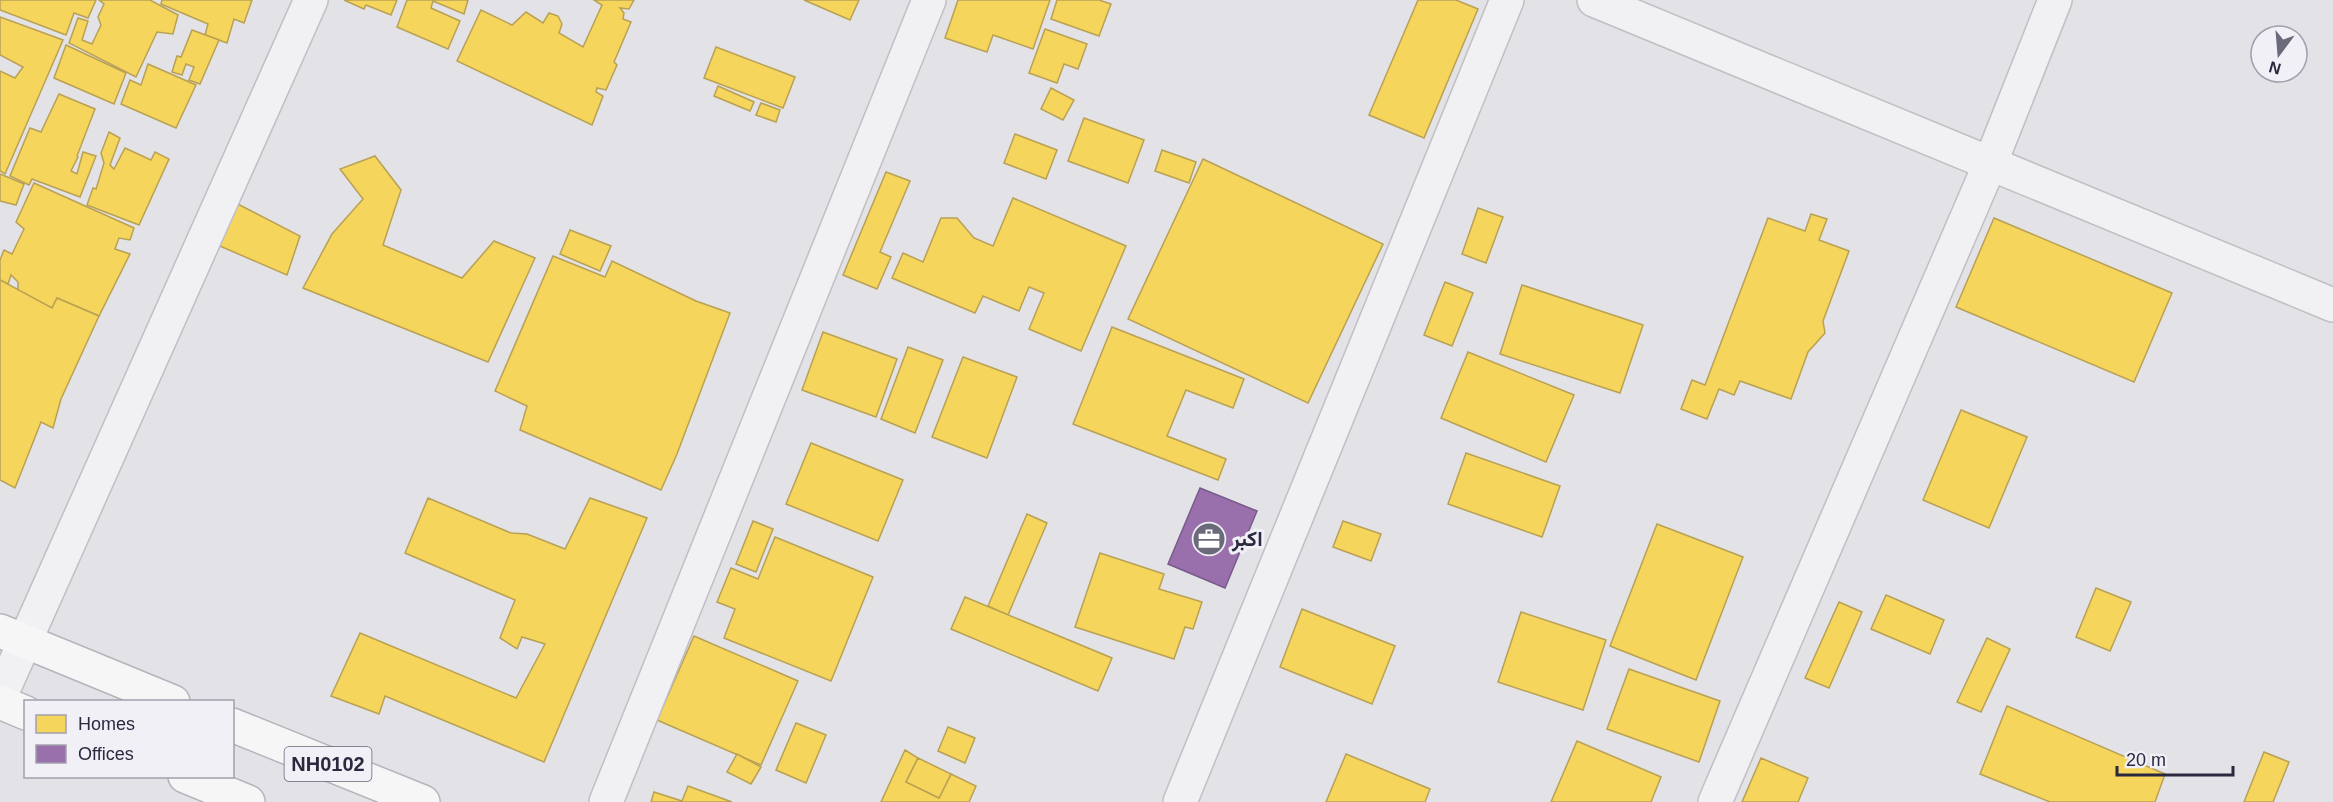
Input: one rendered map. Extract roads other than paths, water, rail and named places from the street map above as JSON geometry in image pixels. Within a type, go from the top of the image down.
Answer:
[{"type":"highway","points":[[12,636],[168,700]]},
{"type":"highway","points":[[0,702],[24,711]]},
{"type":"highway","name":"NH0102","points":[[234,726],[423,802]]},
{"type":"highway","points":[[188,778],[248,802]]},
{"type":"street","points":[[0,697],[12,636],[311,0]]},
{"type":"street","points":[[606,802],[929,0]]},
{"type":"street","points":[[1180,802],[1507,0]]},
{"type":"street","points":[[1594,0],[2333,305]]},
{"type":"street","points":[[1715,802],[1990,164],[2055,0]]},
{"type":"place","name":"اکبر","points":[[1209,539]]}]
